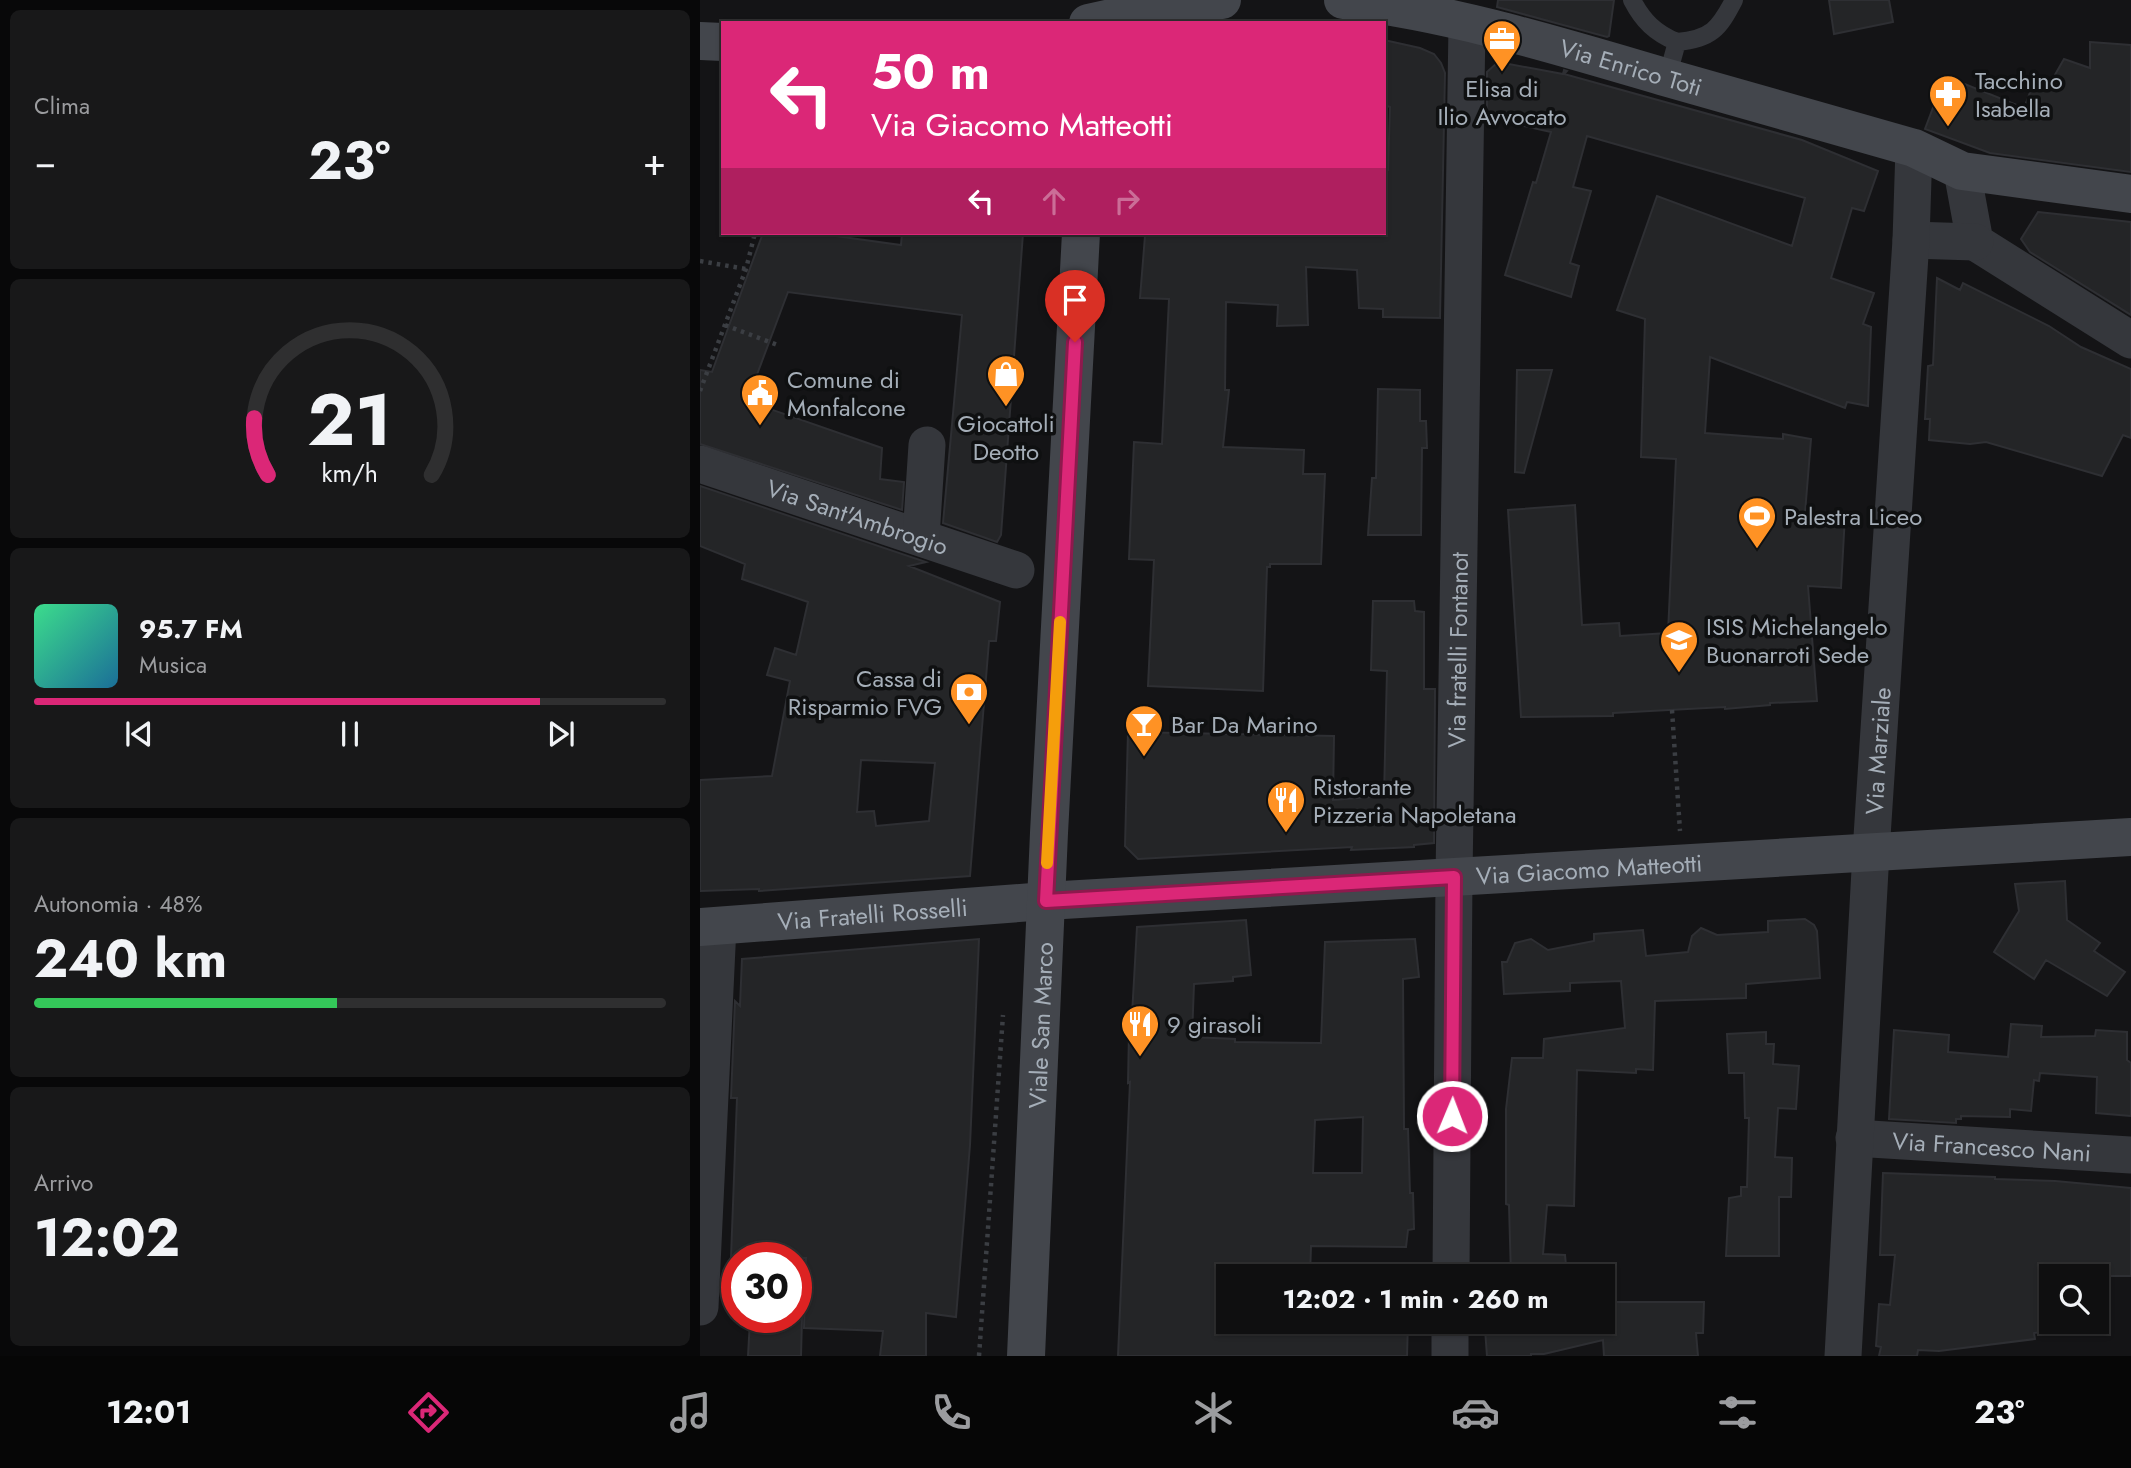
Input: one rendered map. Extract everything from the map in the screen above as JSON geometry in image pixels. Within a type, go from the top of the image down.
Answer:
[{"type":"main road","points":[[1097,21],[1142,11],[1222,0]]},
{"type":"main road","name":"Via Enrico Toti","points":[[1343,0],[1371,3],[1467,24],[1596,56],[1672,60],[1914,148],[1962,171],[2131,194]]},
{"type":"main road","points":[[700,41],[721,42]]},
{"type":"main road","name":"Viale San Marco","points":[[1026,1356],[1046,901],[1081,235]]},
{"type":"main road","name":"Via Giacomo Matteotti","points":[[1046,901],[2131,837]]},
{"type":"main road","name":"Via Fratelli Rosselli","points":[[709,927],[1046,901]]},
{"type":"street","name":"Via fratelli Fontanot","points":[[1451,1264],[1467,24]]},
{"type":"street","name":"Via Marziale","points":[[1843,1356],[1871,852],[1911,240],[1914,148]]},
{"type":"street","points":[[1962,171],[1975,242]]},
{"type":"street","points":[[1911,240],[1975,242],[2131,340]]},
{"type":"street","points":[[921,537],[927,444]]},
{"type":"street","name":"Via Sant'Ambrogio","points":[[700,464],[1016,569]]},
{"type":"street","points":[[700,1307],[709,927]]},
{"type":"street","name":"Via Francesco Nani","points":[[1854,1138],[2131,1155]]},
{"type":"street","points":[[1450,1334],[1450,1356]]},
{"type":"lane","points":[[1632,0],[1641,18],[1660,34],[1672,60],[1722,24],[1734,0]]},
{"type":"path","points":[[700,391],[746,269],[754,235]]},
{"type":"path","points":[[700,261],[746,269]]},
{"type":"path","points":[[725,326],[780,346]]},
{"type":"path","points":[[1009,423],[1029,425]]},
{"type":"path","points":[[1672,710],[1683,864]]},
{"type":"building","points":[[1498,0],[1614,0],[1609,36],[1497,7]]},
{"type":"building","points":[[1829,0],[1889,0],[1893,22],[1834,34]]},
{"type":"building","points":[[1386,40],[1434,54],[1445,73],[1440,318],[1383,317],[1383,309],[1359,308],[1357,270],[1306,267],[1308,325],[1277,326],[1278,305],[1226,302],[1225,390],[1229,390],[1223,447],[1304,450],[1303,474],[1325,474],[1321,564],[1270,564],[1270,567],[1267,567],[1263,691],[1148,686],[1154,560],[1129,559],[1134,442],[1162,444],[1169,299],[1140,298],[1145,236],[1386,235],[1390,107],[1386,106]]},
{"type":"building","points":[[2090,42],[2131,45],[2131,172],[1990,153],[1925,129],[1945,76],[2024,108],[2034,82],[2048,87],[2064,59],[2090,68]]},
{"type":"building","points":[[1498,62],[1563,74],[1564,70],[1567,71],[1564,74],[1802,140],[1878,171],[1864,211],[1852,208],[1831,278],[1874,293],[1863,324],[1871,327],[1868,406],[1847,402],[1845,408],[1710,357],[1705,433],[1783,439],[1783,434],[1811,439],[1805,513],[1845,515],[1841,588],[1808,586],[1817,701],[1725,709],[1613,713],[1613,716],[1521,717],[1508,510],[1575,505],[1582,625],[1619,623],[1620,636],[1668,633],[1676,459],[1641,457],[1645,319],[1617,310],[1657,196],[1792,246],[1805,198],[1587,136],[1573,187],[1591,191],[1570,263],[1579,266],[1571,297],[1505,275],[1551,132],[1487,118],[1487,72]]},
{"type":"building","points":[[2038,212],[2131,222],[2131,315],[2030,252],[2021,239]]},
{"type":"building","points":[[762,235],[828,235],[901,245],[902,235],[1023,235],[1001,535],[997,542],[943,523],[962,315],[788,292],[747,401],[882,448],[880,479],[904,482],[902,510],[700,444],[700,370],[712,372]]},
{"type":"building","points":[[1937,278],[1960,290],[1963,283],[2049,326],[2081,347],[2131,369],[2131,438],[2123,435],[2102,476],[1986,442],[1970,444],[1929,440],[1930,419],[1925,419],[1928,366],[1933,365]]},
{"type":"building","points":[[1517,370],[1552,370],[1524,473],[1515,472]]},
{"type":"building","points":[[1378,389],[1420,390],[1420,421],[1426,421],[1427,448],[1422,448],[1421,535],[1368,535],[1372,478],[1376,478]]},
{"type":"building","points":[[700,486],[926,562],[909,566],[1000,602],[996,641],[989,641],[970,876],[759,891],[700,891],[700,780],[772,776],[790,681],[767,675],[775,648],[796,655],[808,602],[742,579],[745,564],[700,546]],"holes":[[[861,760],[935,763],[929,821],[876,826],[874,811],[857,812]]]},
{"type":"building","points":[[1373,601],[1414,601],[1415,611],[1424,612],[1424,689],[1435,689],[1434,843],[1414,847],[1351,850],[1352,847],[1138,859],[1125,846],[1128,732],[1334,736],[1333,800],[1384,796],[1387,671],[1371,670]]},
{"type":"building","points":[[2065,881],[2067,920],[2100,943],[2094,951],[2125,972],[2107,996],[2046,960],[2034,979],[1994,952],[2019,911],[2015,884]]},
{"type":"building","points":[[1805,919],[1814,925],[1817,931],[1820,978],[1746,984],[1746,998],[1655,1001],[1653,1070],[1636,1069],[1636,1073],[1577,1070],[1574,1206],[1547,1205],[1543,1254],[1565,1255],[1566,1264],[1511,1264],[1509,1205],[1506,1204],[1506,1109],[1512,1058],[1543,1058],[1544,1039],[1625,1028],[1621,981],[1570,983],[1570,991],[1504,994],[1502,962],[1507,962],[1515,943],[1531,939],[1548,950],[1594,941],[1594,934],[1643,930],[1646,956],[1688,952],[1692,936],[1701,928],[1717,935],[1768,932],[1768,921]]},
{"type":"building","points":[[1246,920],[1251,975],[1233,977],[1233,981],[1194,984],[1192,1037],[1235,1039],[1235,1042],[1321,1043],[1325,942],[1415,939],[1419,977],[1403,979],[1404,1129],[1408,1129],[1414,1229],[1408,1230],[1406,1247],[1311,1246],[1310,1264],[1216,1264],[1216,1334],[1408,1334],[1407,1356],[1118,1356],[1137,927]],"holes":[[[1363,1117],[1362,1173],[1313,1173],[1315,1120]]]},
{"type":"building","points":[[979,939],[970,1145],[956,1317],[926,1313],[926,1356],[880,1356],[883,1331],[812,1328],[812,1242],[732,1242],[737,1098],[731,1098],[735,1001],[740,1006],[742,959]]},
{"type":"building","points":[[2011,1024],[2042,1026],[2041,1037],[2095,1036],[2096,1030],[2127,1032],[2127,1060],[2131,1063],[2131,1116],[2096,1113],[2097,1077],[2040,1073],[2039,1081],[2034,1080],[2031,1111],[2010,1109],[2010,1117],[1961,1116],[1961,1119],[1956,1119],[1956,1123],[1889,1119],[1894,1030],[1949,1035],[1948,1052],[2008,1057]]},
{"type":"building","points":[[1766,1032],[1766,1044],[1774,1044],[1773,1064],[1799,1066],[1796,1109],[1778,1108],[1775,1157],[1792,1158],[1791,1197],[1779,1197],[1779,1256],[1726,1256],[1729,1198],[1741,1196],[1741,1187],[1747,1187],[1749,1118],[1745,1118],[1744,1073],[1729,1073],[1727,1034]]},
{"type":"building","points":[[1883,1173],[1995,1177],[2131,1188],[2131,1276],[2109,1276],[2109,1264],[2039,1264],[2039,1332],[2034,1333],[2035,1339],[1939,1351],[1918,1350],[1917,1356],[1879,1356],[1881,1347],[1876,1346],[1879,1304],[1890,1305],[1895,1255],[1880,1255]]},
{"type":"building","points":[[1615,1302],[1704,1302],[1703,1333],[1696,1333],[1698,1356],[1604,1356],[1603,1340],[1531,1356],[1487,1356],[1485,1334],[1615,1334]]},
{"type":"building","points":[[749,1333],[802,1333],[801,1356],[748,1356]]},
{"type":"slow traffic","points":[[1047,863],[1060,622]]},
{"type":"place","name":"Elisa di Ilio Avvocato","points":[[1502,73]]},
{"type":"place","name":"Tacchino Isabella","points":[[1948,128]]},
{"type":"place","name":"Giocattoli Deotto","points":[[1006,408]]},
{"type":"place","name":"Comune di Monfalcone","points":[[760,427]]},
{"type":"place","name":"Palestra Liceo","points":[[1757,550]]},
{"type":"place","name":"ISIS Michelangelo Buonarroti Sede","points":[[1679,674]]},
{"type":"place","name":"Cassa di Risparmio FVG","points":[[969,726]]},
{"type":"place","name":"Bar Da Marino","points":[[1144,758]]},
{"type":"place","name":"Ristorante Pizzeria Napoletana","points":[[1286,834]]},
{"type":"place","name":"9 girasoli","points":[[1140,1058]]},
{"type":"route","points":[[1075,342],[1046,901],[1454,877],[1452,1116]]}]
